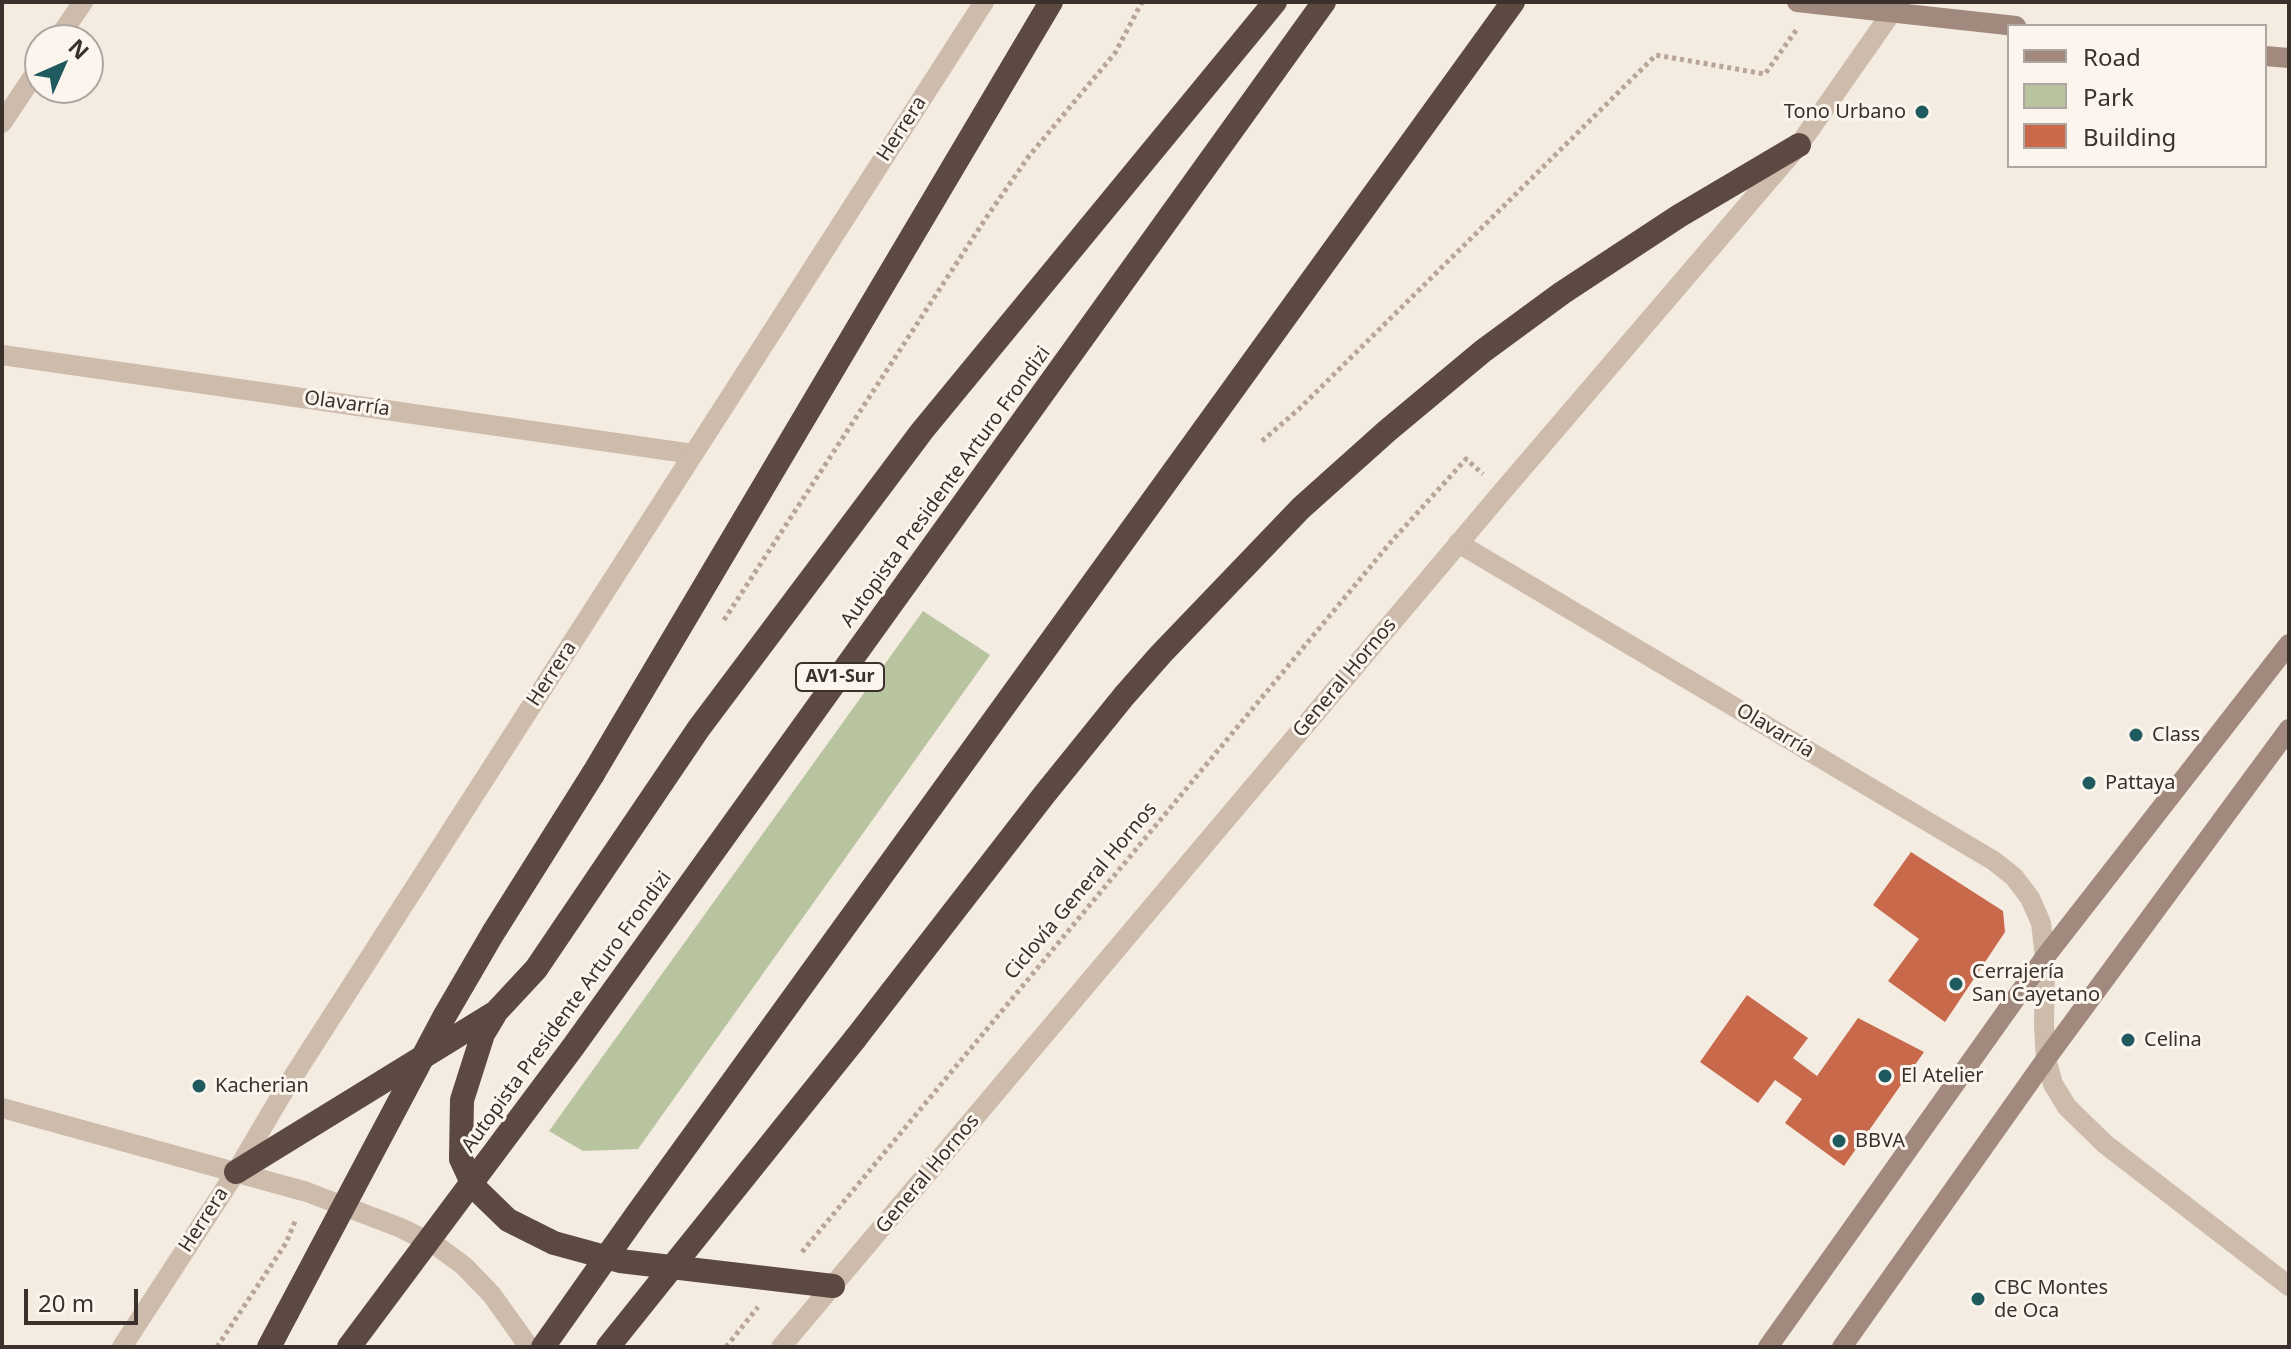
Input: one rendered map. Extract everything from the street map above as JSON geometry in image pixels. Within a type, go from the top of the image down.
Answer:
[{"type":"highway","points":[[269,1347],[444,1017],[593,774],[1051,2]]},
{"type":"highway","points":[[833,1286],[620,1261],[554,1243],[508,1220],[474,1187],[461,1159],[462,1100],[483,1034],[496,1012],[536,969],[699,728],[922,431],[1275,2]]},
{"type":"highway","name":"Autopista Presidente Arturo Frondizi","points":[[349,1347],[573,1047],[1324,2]]},
{"type":"highway","points":[[543,1347],[1513,2]]},
{"type":"highway","points":[[608,1347],[1124,696],[1301,508],[1483,351],[1562,293],[1679,216],[1799,145]]},
{"type":"highway","points":[[236,1172],[496,1012]]},
{"type":"main road","points":[[1806,3],[1896,7],[2007,25]]},
{"type":"main road","points":[[2267,56],[2289,58]]},
{"type":"main road","points":[[1768,1347],[2045,957],[2289,644]]},
{"type":"main road","points":[[1842,1347],[2046,1059],[2289,729]]},
{"type":"street","points":[[68,24],[83,2]]},
{"type":"street","name":"Herrera","points":[[122,1347],[984,2]]},
{"type":"street","name":"General Hornos","points":[[781,1347],[1458,543],[1799,145],[1896,7]]},
{"type":"street","points":[[2,123],[24,90]]},
{"type":"street","name":"Olavarría","points":[[2,355],[693,454]]},
{"type":"street","name":"Olavarría","points":[[1458,543],[1994,861],[2014,877],[2030,898],[2041,923],[2045,957],[2046,1059],[2053,1084],[2067,1107],[2085,1127],[2289,1286]]},
{"type":"street","points":[[2,1108],[307,1192],[371,1216],[437,1246],[556,1347]]},
{"type":"street","points":[[492,1295],[529,1347]]},
{"type":"path","points":[[1262,441],[1299,409],[1656,55],[1765,74],[1806,3]]},
{"type":"path","name":"Ciclovía General Hornos","points":[[726,1347],[1390,543],[1466,459]]},
{"type":"path","points":[[217,1347],[286,1243],[307,1192]]},
{"type":"green space","points":[[923,611],[990,655],[638,1149],[583,1151],[549,1131]]},
{"type":"building","points":[[1911,852],[2003,911],[2005,932],[1945,1022],[1888,981],[1919,939],[1873,905]]},
{"type":"building","points":[[1747,995],[1808,1038],[1793,1058],[1817,1076],[1858,1018],[1924,1052],[1844,1166],[1785,1123],[1802,1099],[1775,1080],[1758,1103],[1700,1062]]},
{"type":"place","name":"Tono Urbano","points":[[1922,112]]},
{"type":"place","name":"Class","points":[[2136,735]]},
{"type":"place","name":"Pattaya","points":[[2089,783]]},
{"type":"place","name":"Cerrajería San Cayetano","points":[[1956,984]]},
{"type":"place","name":"Celina","points":[[2128,1040]]},
{"type":"place","name":"El Atelier","points":[[1885,1076]]},
{"type":"place","name":"Kacherian","points":[[199,1086]]},
{"type":"place","name":"BBVA","points":[[1839,1141]]},
{"type":"place","name":"CBC Montes de Oca","points":[[1978,1299]]}]
